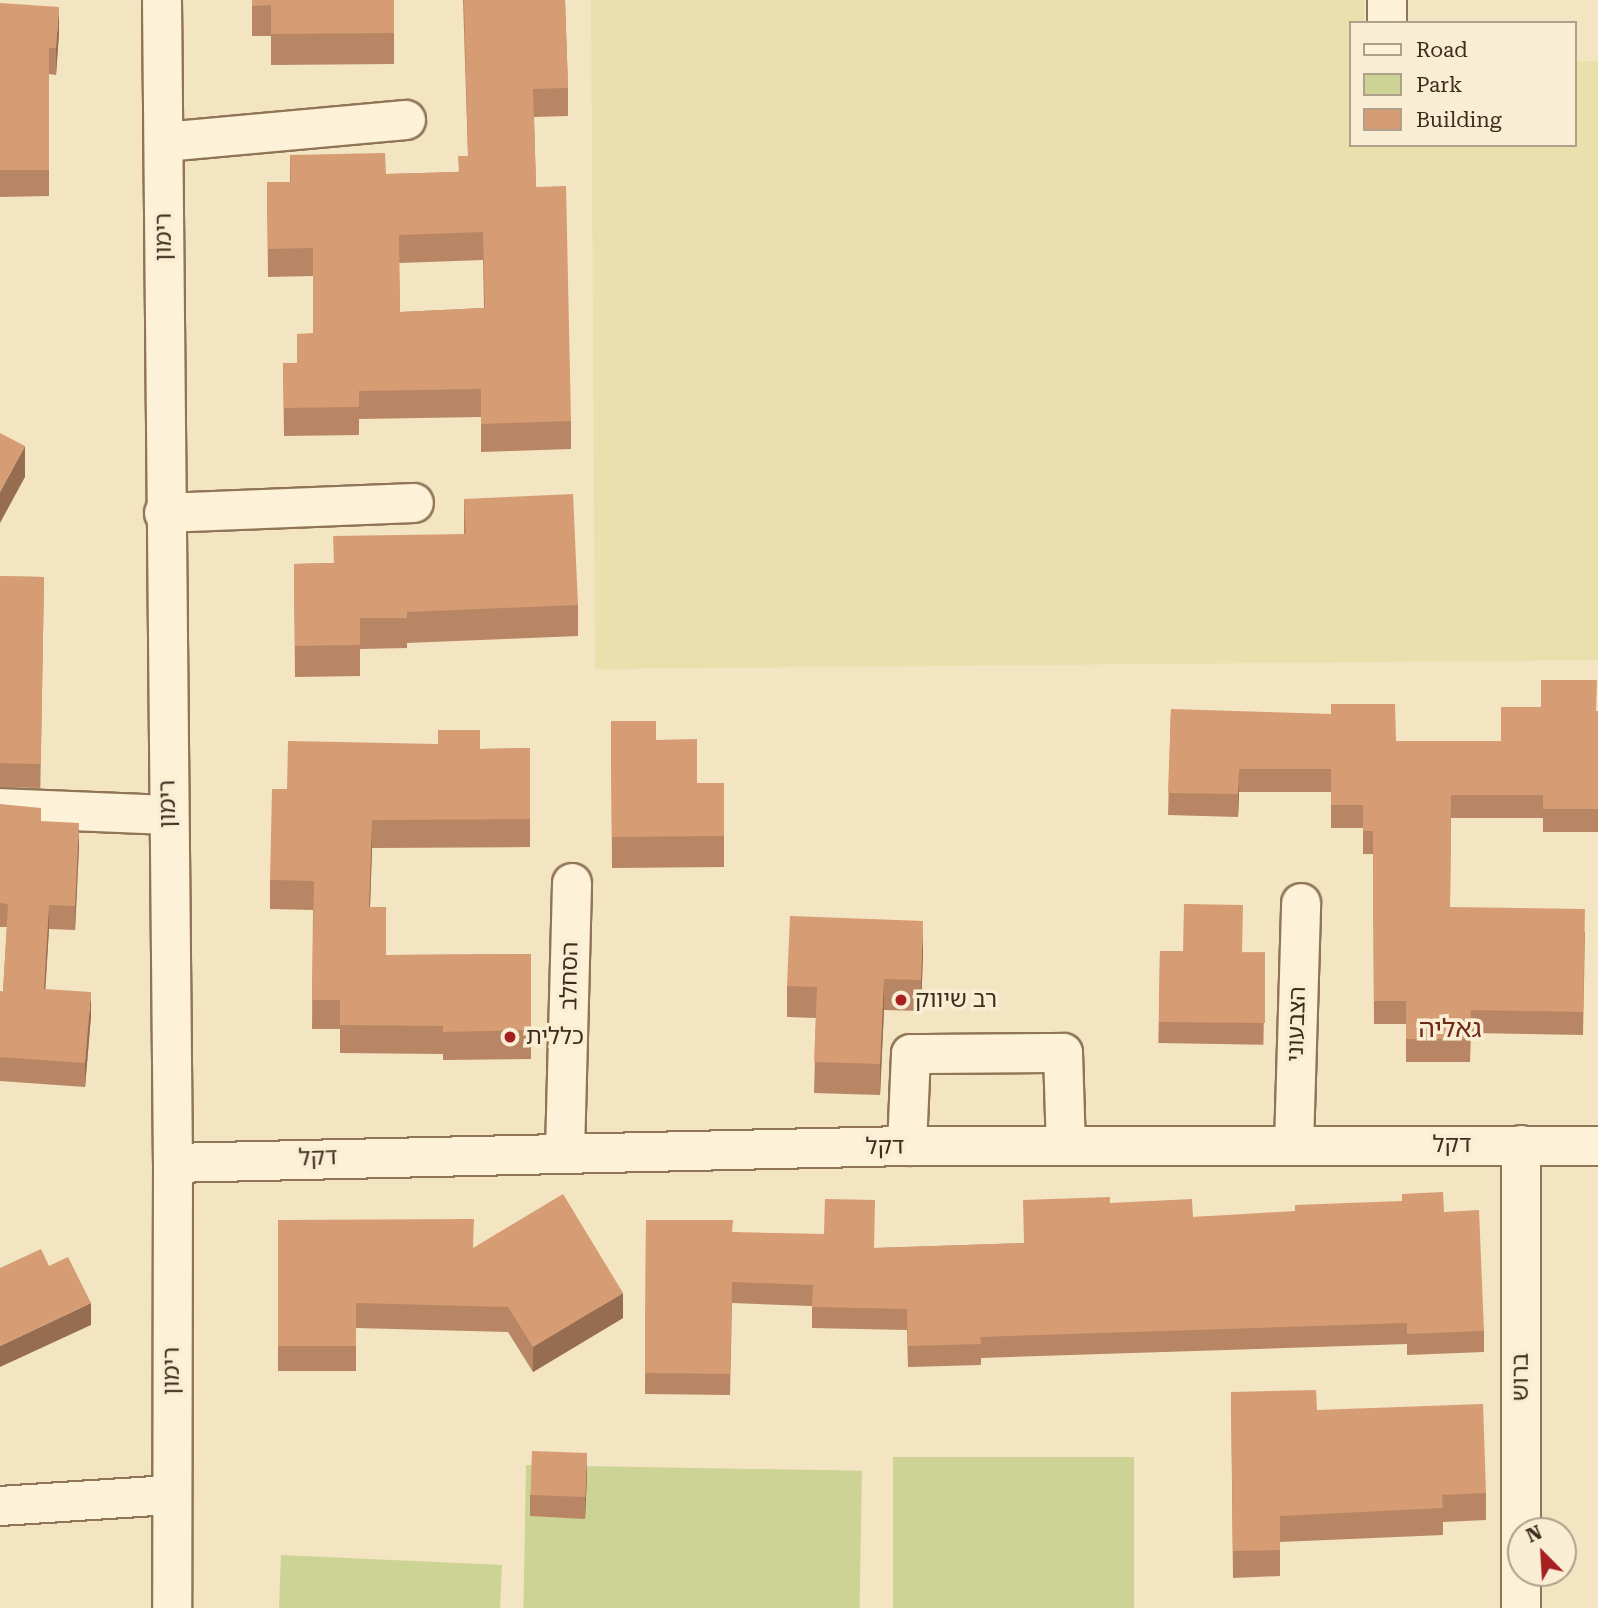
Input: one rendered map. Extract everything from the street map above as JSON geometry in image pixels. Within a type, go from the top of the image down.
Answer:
[{"type":"street","name":"רימון","points":[[162,0],[164,513],[173,1164],[172,1608]]},
{"type":"street","points":[[1387,0],[1387,21]]},
{"type":"street","points":[[164,142],[406,120]]},
{"type":"street","points":[[164,513],[414,503]]},
{"type":"street","points":[[0,808],[168,815]]},
{"type":"street","name":"הסחלב","points":[[565,1152],[572,883]]},
{"type":"street","name":"הצבעוני","points":[[1294,1145],[1301,903]]},
{"type":"street","points":[[908,1146],[911,1054],[1063,1053],[1066,1146]]},
{"type":"street","name":"ברוש","points":[[1521,1145],[1521,1608]]},
{"type":"street","name":"דקל","points":[[173,1164],[565,1152],[908,1146],[1598,1146]]},
{"type":"street","points":[[0,1506],[172,1496]]},
{"type":"shaded area","points":[[591,0],[1364,0],[1364,21],[1350,21],[1350,147],[1577,147],[1577,61],[1598,61],[1598,660],[595,669]]},
{"type":"green space","points":[[893,1457],[1134,1457],[1134,1608],[893,1608]]},
{"type":"green space","points":[[526,1465],[862,1471],[860,1608],[524,1608]]},
{"type":"green space","points":[[281,1555],[502,1565],[500,1608],[279,1608]]},
{"type":"building","points":[[252,0],[394,0],[394,33],[271,34],[271,5],[252,6]]},
{"type":"building","points":[[464,0],[565,0],[568,88],[533,89],[536,187],[566,186],[571,421],[481,424],[481,389],[359,391],[359,407],[284,408],[283,363],[297,363],[297,334],[313,333],[313,248],[268,249],[267,182],[291,182],[290,155],[385,153],[386,174],[459,172],[458,156],[468,156]],"holes":[[[483,232],[485,308],[400,312],[399,235]]]},
{"type":"building","points":[[0,3],[59,7],[56,48],[49,48],[49,170],[0,170]]},
{"type":"building","points":[[0,433],[25,446],[0,492]]},
{"type":"building","points":[[573,494],[578,605],[407,612],[407,618],[360,618],[360,645],[295,646],[294,564],[334,563],[333,536],[466,534],[464,499]]},
{"type":"building","points":[[0,576],[44,577],[41,764],[0,763]]},
{"type":"building","points":[[1541,680],[1597,680],[1598,809],[1543,809],[1543,795],[1451,795],[1450,907],[1585,909],[1583,1012],[1471,1010],[1470,1039],[1406,1039],[1406,1001],[1374,1001],[1373,831],[1363,831],[1363,805],[1331,805],[1331,769],[1239,769],[1238,794],[1168,793],[1171,709],[1331,714],[1331,704],[1395,704],[1396,741],[1501,741],[1501,707],[1541,707]]},
{"type":"building","points":[[611,721],[656,721],[656,740],[697,739],[697,783],[724,783],[724,836],[612,837]]},
{"type":"building","points":[[438,730],[480,730],[480,749],[530,748],[530,819],[372,820],[369,907],[386,907],[386,955],[531,954],[531,1030],[443,1032],[443,1026],[340,1025],[340,1000],[312,1000],[314,881],[270,880],[272,789],[287,789],[288,741],[438,744]]},
{"type":"building","points":[[0,804],[41,808],[41,821],[79,823],[75,906],[49,905],[44,989],[91,992],[85,1063],[0,1057],[0,991],[3,992],[8,904],[0,903]]},
{"type":"building","points":[[1184,904],[1243,905],[1242,953],[1265,952],[1265,1023],[1159,1022],[1160,951],[1183,952]]},
{"type":"building","points":[[790,916],[923,921],[921,980],[884,979],[880,1064],[814,1062],[817,987],[787,986]]},
{"type":"building","points":[[1443,1192],[1444,1212],[1479,1210],[1484,1331],[1407,1334],[1407,1323],[980,1337],[981,1344],[908,1346],[907,1309],[812,1307],[813,1285],[732,1282],[730,1374],[645,1373],[646,1220],[733,1220],[732,1232],[824,1234],[825,1199],[875,1200],[874,1248],[1024,1243],[1023,1200],[1110,1197],[1110,1203],[1192,1199],[1193,1217],[1295,1211],[1295,1205],[1402,1201],[1402,1194]]},
{"type":"building","points":[[563,1194],[623,1293],[533,1347],[508,1307],[356,1303],[356,1346],[278,1346],[278,1220],[474,1219],[473,1248]]},
{"type":"building","points":[[41,1249],[49,1266],[68,1257],[91,1303],[0,1346],[0,1268]]},
{"type":"building","points":[[1316,1390],[1317,1410],[1483,1404],[1486,1493],[1442,1495],[1443,1508],[1280,1516],[1280,1550],[1233,1551],[1231,1392]]},
{"type":"building","points":[[532,1451],[587,1453],[585,1497],[530,1495]]},
{"type":"place","name":"רב שיווק","points":[[901,1000]]},
{"type":"place","name":"כללית","points":[[510,1037]]},
{"type":"district","name":"גאליה","points":[[1450,1029]]}]
